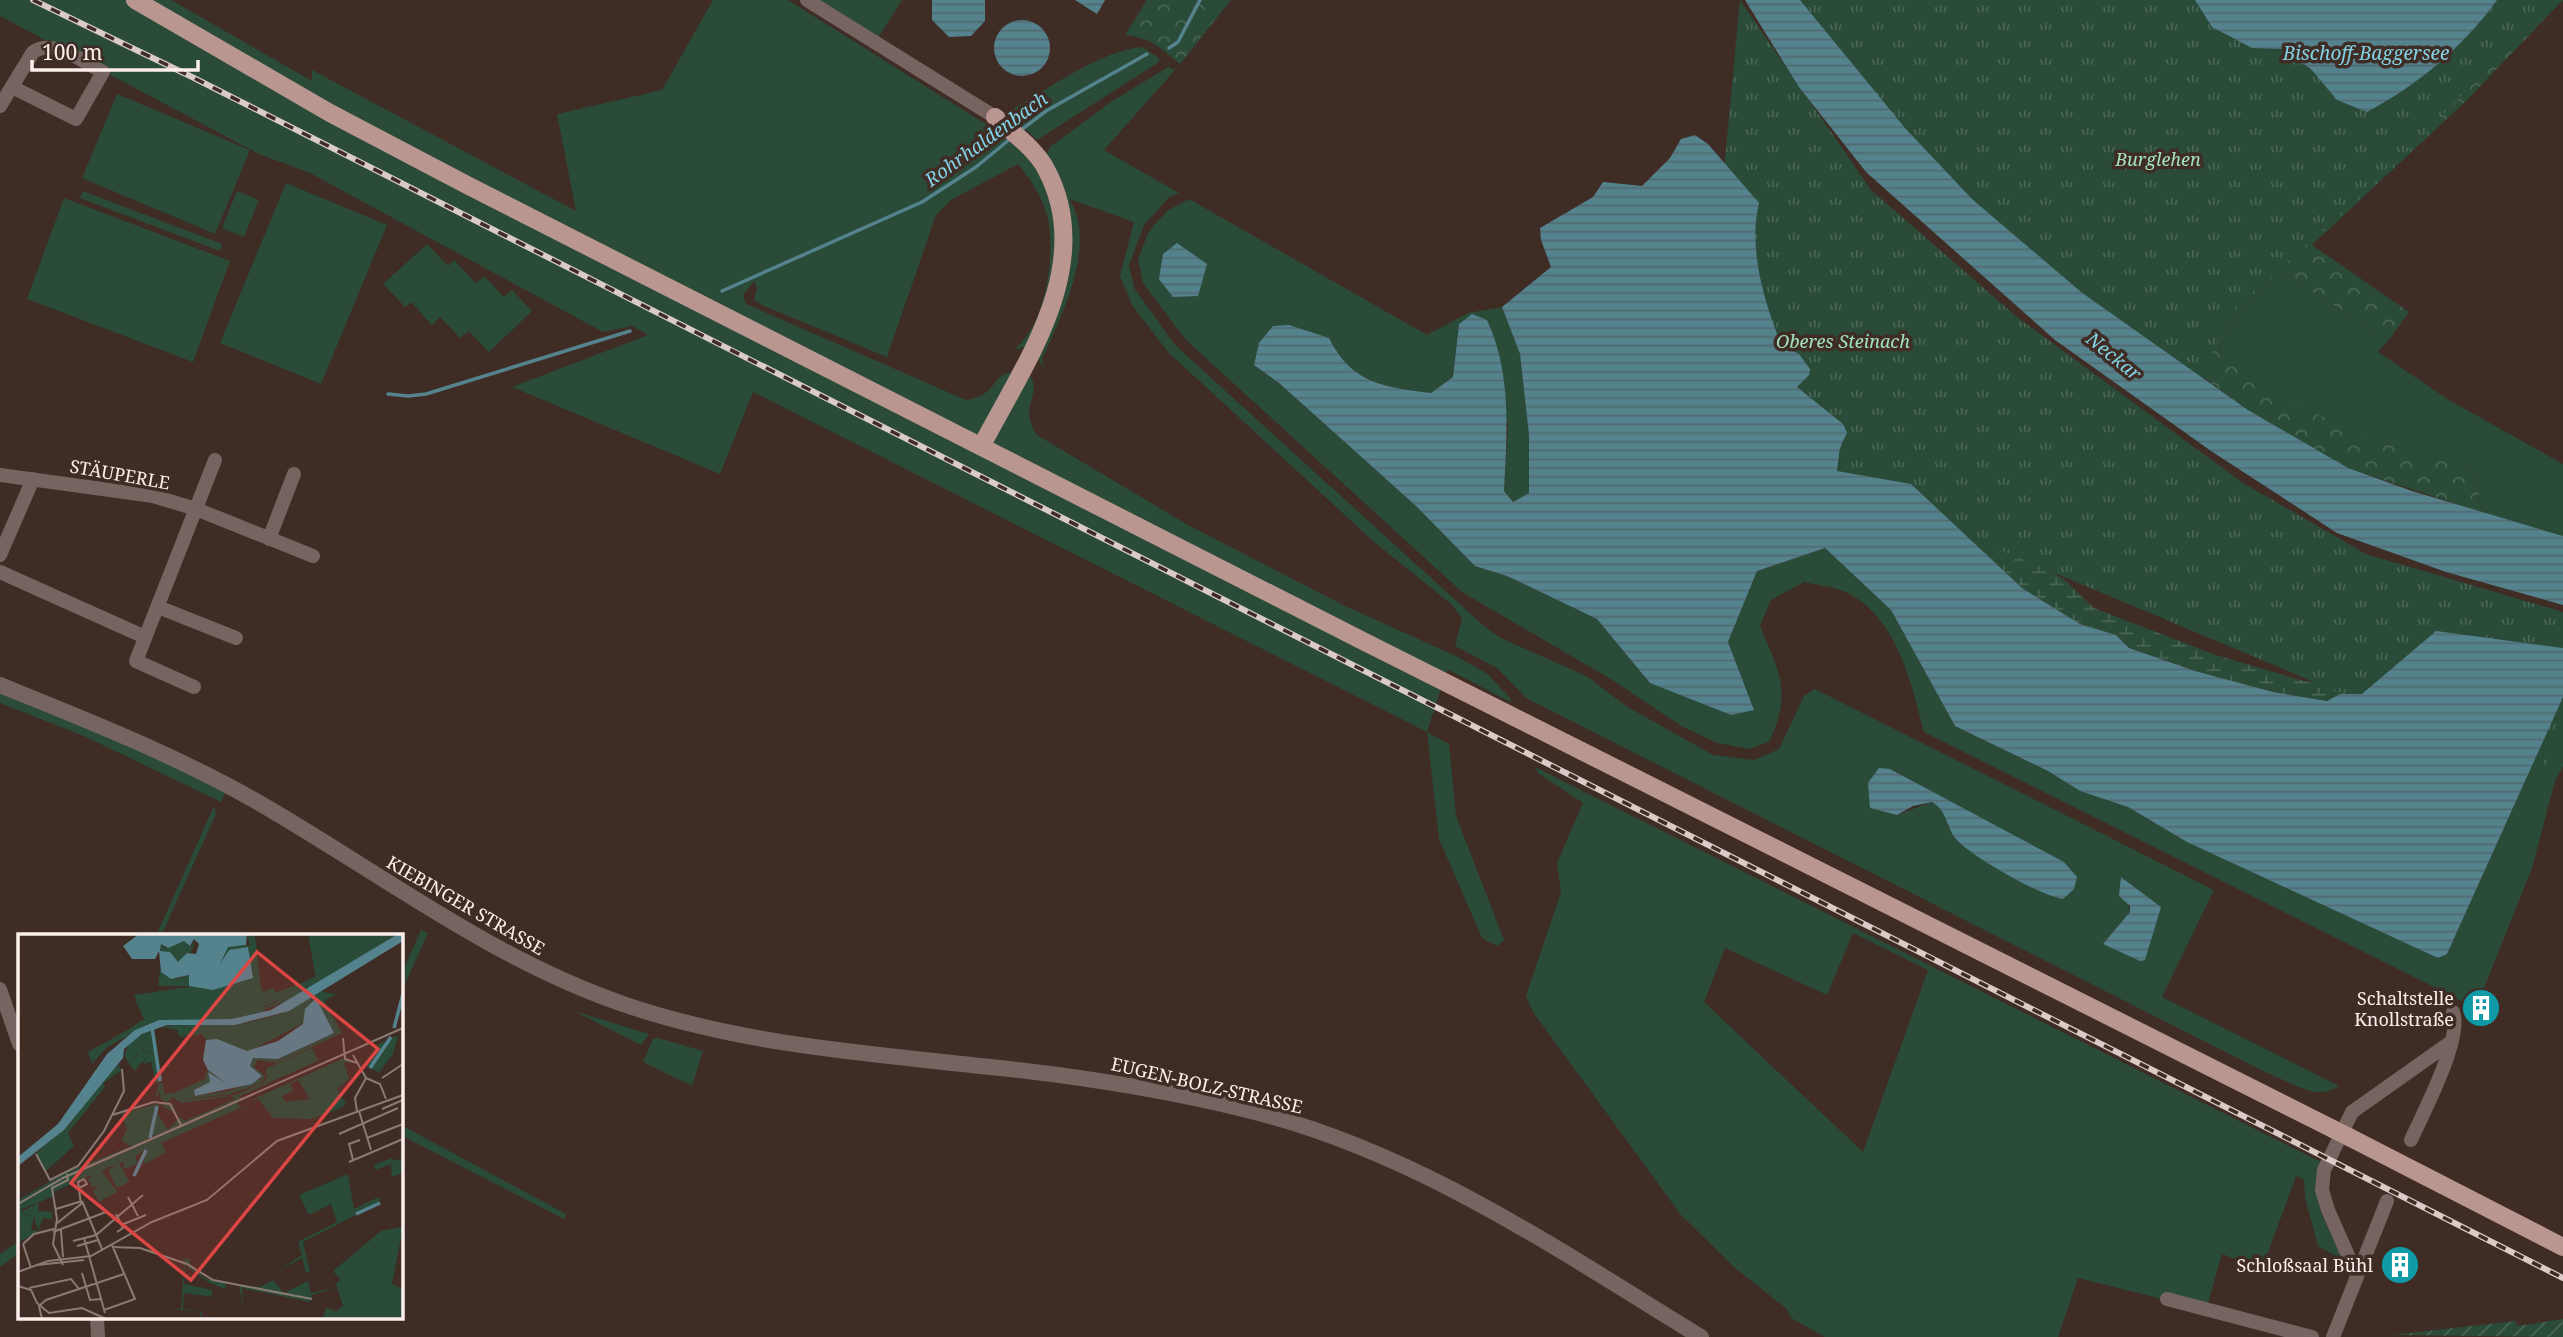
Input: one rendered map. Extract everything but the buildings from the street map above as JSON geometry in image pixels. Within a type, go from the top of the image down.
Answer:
[{"type":"main road","points":[[135,0],[341,119],[1357,638],[2563,1247]]},
{"type":"main road","points":[[982,445],[1041,332],[1056,294],[1066,238],[1062,207],[1047,168],[999,121]]},
{"type":"street","points":[[807,0],[999,121]]},
{"type":"street","points":[[0,106],[33,52],[41,47],[53,46],[103,72],[76,119],[12,87]]},
{"type":"street","points":[[194,687],[136,661],[215,460]]},
{"type":"street","points":[[270,539],[294,474]]},
{"type":"street","name":"STÄUPERLE","points":[[0,475],[153,496],[196,509],[313,556]]},
{"type":"street","points":[[0,555],[33,479]]},
{"type":"street","points":[[0,572],[145,636]]},
{"type":"street","points":[[158,607],[236,638]]},
{"type":"street","name":"KIEBINGER STRASSE","points":[[0,685],[112,730],[206,774],[266,807],[480,939],[593,993],[665,1017],[749,1037],[946,1062]]},
{"type":"street","points":[[0,989],[18,1041]]},
{"type":"street","points":[[2411,1140],[2451,1042],[2456,1020],[2453,1012]]},
{"type":"street","points":[[2357,1276],[2322,1191],[2324,1171],[2352,1112],[2451,1042]]},
{"type":"street","name":"EUGEN-BOLZ-STRASSE","points":[[946,1062],[1063,1075],[1161,1091],[1271,1116],[1340,1138],[1399,1161],[1475,1199],[1701,1337]]},
{"type":"street","points":[[2333,1337],[2387,1201]]},
{"type":"street","points":[[2167,1299],[2312,1337]]},
{"type":"green space","points":[[0,0],[171,0],[312,81],[312,70],[576,211],[557,114],[662,90],[713,0],[788,0],[1000,133],[1027,156],[1044,182],[1056,219],[1054,281],[1027,346],[1013,350],[1024,340],[1040,309],[1046,291],[1050,253],[1048,220],[1043,205],[1018,164],[951,200],[936,215],[887,357],[762,305],[754,300],[757,289],[754,281],[743,295],[746,304],[966,400],[987,392],[1008,373],[1031,377],[1033,391],[1029,417],[1037,435],[1188,525],[1345,606],[1456,656],[1488,674],[1511,699],[1510,702],[1449,670],[1446,672],[1427,732],[753,392],[720,474],[512,387],[648,335],[632,326],[603,332],[310,173],[259,154],[0,16]]},
{"type":"green space","points":[[815,0],[902,0],[878,38]]},
{"type":"green space","points":[[1147,0],[1231,0],[1180,64],[1150,41],[1125,35]]},
{"type":"green space","name":"Oberes Steinach","points":[[1740,0],[1871,190],[2017,317],[2243,483],[2366,554],[2563,612],[2563,730],[2540,777],[1700,424]]},
{"type":"green space","name":"Burglehen","points":[[1794,0],[2554,0],[2406,153],[2257,290],[2242,295],[2198,381],[1980,218]]},
{"type":"green space","points":[[2497,0],[2563,0],[2466,101],[2312,245],[2409,312],[2388,341],[2284,273],[2236,319],[2218,354],[2277,393],[2337,423],[2401,447],[2468,466],[2477,477],[2481,512],[2347,468],[2248,410],[2162,348]]},
{"type":"green space","points":[[1142,47],[1159,58],[1159,62],[1037,140],[1011,115],[1013,109],[1093,63],[1110,55]]},
{"type":"green space","points":[[1168,67],[1175,70],[1104,150],[1179,193],[1169,197],[1144,225],[1129,265],[1134,288],[1175,345],[1485,627],[1501,638],[1588,677],[1626,706],[1713,755],[1754,760],[1779,749],[1804,696],[1815,689],[2214,890],[2162,997],[2339,1086],[2321,1092],[2312,1091],[2267,1073],[1526,698],[1497,668],[1455,646],[1462,618],[1451,604],[1373,541],[1168,352],[1132,305],[1120,276],[1134,222],[1069,199],[1077,217],[1080,236],[1078,257],[1067,301],[1042,359],[1044,369],[1037,357],[1060,307],[1072,249],[1072,229],[1064,191],[1046,156],[1050,147],[1111,102]],"holes":[[[1891,769],[1961,808],[1949,829],[1943,808],[1931,802],[1897,815]],[[2121,877],[2161,907],[2103,944],[2130,912]]]},
{"type":"green space","points":[[117,94],[250,150],[215,234],[82,178]]},
{"type":"green space","points":[[286,183],[387,225],[321,384],[220,343]]},
{"type":"green space","points":[[83,191],[222,244],[220,251],[80,198]]},
{"type":"green space","points":[[237,191],[259,200],[244,237],[222,228]]},
{"type":"green space","points":[[64,198],[230,261],[193,362],[27,299]]},
{"type":"green space","points":[[1189,199],[1427,335],[1468,313],[1502,307],[1520,354],[1529,435],[1529,493],[1513,502],[1504,491],[1508,424],[1459,324],[1453,377],[1431,393],[1384,385],[1359,374],[1338,353],[1329,338],[1254,365],[1279,383],[1416,506],[1475,566],[1507,576],[1597,619],[1650,683],[1754,710],[1728,642],[1757,571],[1825,548],[1891,610],[1955,726],[2048,771],[2080,791],[2128,807],[2187,842],[2438,957],[2447,954],[2563,697],[2563,766],[2555,781],[2532,868],[2476,1008],[1924,732],[1907,671],[1888,632],[1860,601],[1841,590],[1804,582],[1771,600],[1760,626],[1778,670],[1782,696],[1780,710],[1769,742],[1749,749],[1717,743],[1683,727],[1614,681],[1462,592],[1185,339],[1143,283],[1138,260],[1148,233],[1167,211]]},
{"type":"green space","points":[[427,244],[448,266],[454,260],[476,283],[484,276],[504,297],[512,290],[532,311],[489,352],[469,331],[460,338],[440,317],[432,325],[411,302],[405,307],[383,284]]},
{"type":"green space","points":[[2284,273],[2388,341],[2378,352],[2449,400],[2563,464],[2563,536],[2481,512],[2477,477],[2468,466],[2400,447],[2337,424],[2277,393],[2218,355],[2236,319]]},
{"type":"green space","points":[[1911,484],[2004,539],[2066,581],[2094,608],[2216,655],[2304,681],[2354,681],[2362,694],[2340,694],[2327,701],[2273,692],[2195,671],[2129,648],[2116,635],[2080,624],[2022,588]]},
{"type":"green space","points":[[0,692],[115,738],[226,791],[221,802],[84,736],[0,703]]},
{"type":"green space","points":[[1427,732],[1449,744],[1456,816],[1504,940],[1497,946],[1482,938],[1439,839]]},
{"type":"green space","points":[[1535,767],[2321,1162],[2317,1174],[2318,1199],[2321,1212],[2343,1260],[2318,1246],[2305,1198],[2304,1180],[2296,1176],[2262,1269],[2222,1254],[2206,1310],[2078,1278],[2058,1337],[1825,1337],[1791,1318],[1787,1309],[1734,1267],[1681,1215],[1533,1012],[1526,996],[1561,892],[1557,863],[1583,803],[1538,773]],"holes":[[[1853,933],[1928,970],[1863,1152],[1704,1002],[1725,948],[1827,995]]]},
{"type":"green space","points":[[214,806],[216,814],[162,934],[157,934]]},
{"type":"green space","points":[[421,930],[428,933],[402,991],[402,973]]},
{"type":"green space","points":[[574,1011],[649,1034],[641,1045]]},
{"type":"green space","points":[[658,1038],[703,1051],[692,1086],[643,1062],[653,1039]]},
{"type":"green space","points":[[402,1126],[566,1214],[564,1219],[402,1135]]},
{"type":"green space","points":[[18,1242],[18,1254],[0,1267],[0,1254]]},
{"type":"green space","points":[[2563,1319],[2563,1337],[2392,1335],[2515,1321],[2517,1326]]},
{"type":"water","points":[[932,0],[985,0],[985,21],[971,36],[949,37],[932,20]]},
{"type":"water","points":[[1075,0],[1105,0],[1097,14]]},
{"type":"water","name":"Neckar","points":[[1745,0],[1800,0],[1905,128],[1972,199],[2081,292],[2248,410],[2348,468],[2412,491],[2563,536],[2563,605],[2446,572],[2337,533],[2211,451],[2055,340],[1866,172],[1799,87]]},
{"type":"water","name":"Bischoff-Baggersee","points":[[2195,0],[2497,0],[2470,34],[2438,64],[2404,90],[2367,112],[2337,100],[2311,69],[2282,49],[2252,48],[2212,27]]},
{"type":"water","points":[[1016,20],[1028,20],[1038,24],[1046,32],[1050,48],[1046,64],[1038,72],[1028,76],[1016,76],[1006,72],[998,64],[994,54],[994,42],[998,32],[1006,24]]},
{"type":"water","points":[[1695,135],[1708,144],[1759,203],[1755,238],[1764,293],[1781,344],[1799,354],[1810,369],[1809,375],[1797,387],[1843,424],[1847,433],[1840,447],[1837,471],[1911,484],[2022,588],[2080,624],[2116,635],[2129,648],[2195,671],[2273,692],[2327,701],[2340,694],[2362,694],[2436,631],[2563,648],[2563,697],[2447,954],[2438,958],[2187,842],[2128,807],[2080,791],[2048,771],[1955,726],[1891,610],[1825,548],[1757,571],[1728,642],[1754,710],[1731,715],[1650,683],[1597,619],[1507,576],[1475,566],[1416,506],[1279,383],[1254,365],[1259,343],[1273,326],[1289,325],[1329,338],[1348,365],[1371,380],[1384,385],[1431,393],[1453,377],[1459,324],[1472,314],[1487,320],[1501,361],[1504,382],[1507,425],[1504,491],[1513,502],[1529,493],[1529,435],[1520,354],[1502,307],[1551,267],[1541,240],[1540,228],[1593,197],[1603,182],[1642,186],[1670,158],[1681,139]]},
{"type":"water","points":[[1177,243],[1207,264],[1198,296],[1173,297],[1159,279],[1163,254]]},
{"type":"water","points":[[1879,768],[1890,769],[2064,862],[2077,877],[2074,889],[2063,899],[2024,884],[1992,866],[1958,841],[1941,810],[1932,802],[1913,806],[1897,815],[1870,808],[1868,783]]},
{"type":"water","points":[[2121,877],[2161,907],[2145,960],[2140,961],[2103,944],[2130,912],[2130,906],[2119,896]]},
{"type":"waterway","name":"Rohrhaldenbach","points":[[1169,48],[1178,42],[1200,0]]},
{"type":"waterway","name":"Rohrhaldenbach","points":[[1021,130],[1046,111],[1147,54]]},
{"type":"waterway","name":"Rohrhaldenbach","points":[[722,291],[922,202],[976,167],[1010,139]]},
{"type":"waterway","name":"Rohrhaldenbach","points":[[388,394],[426,394],[630,331]]},
{"type":"railway","points":[[33,0],[192,77],[2563,1278]]},
{"type":"place","name":"Schaltstelle Knollstraße","points":[[2481,1008]]},
{"type":"place","name":"Schloßsaal Bühl","points":[[2400,1265]]}]
